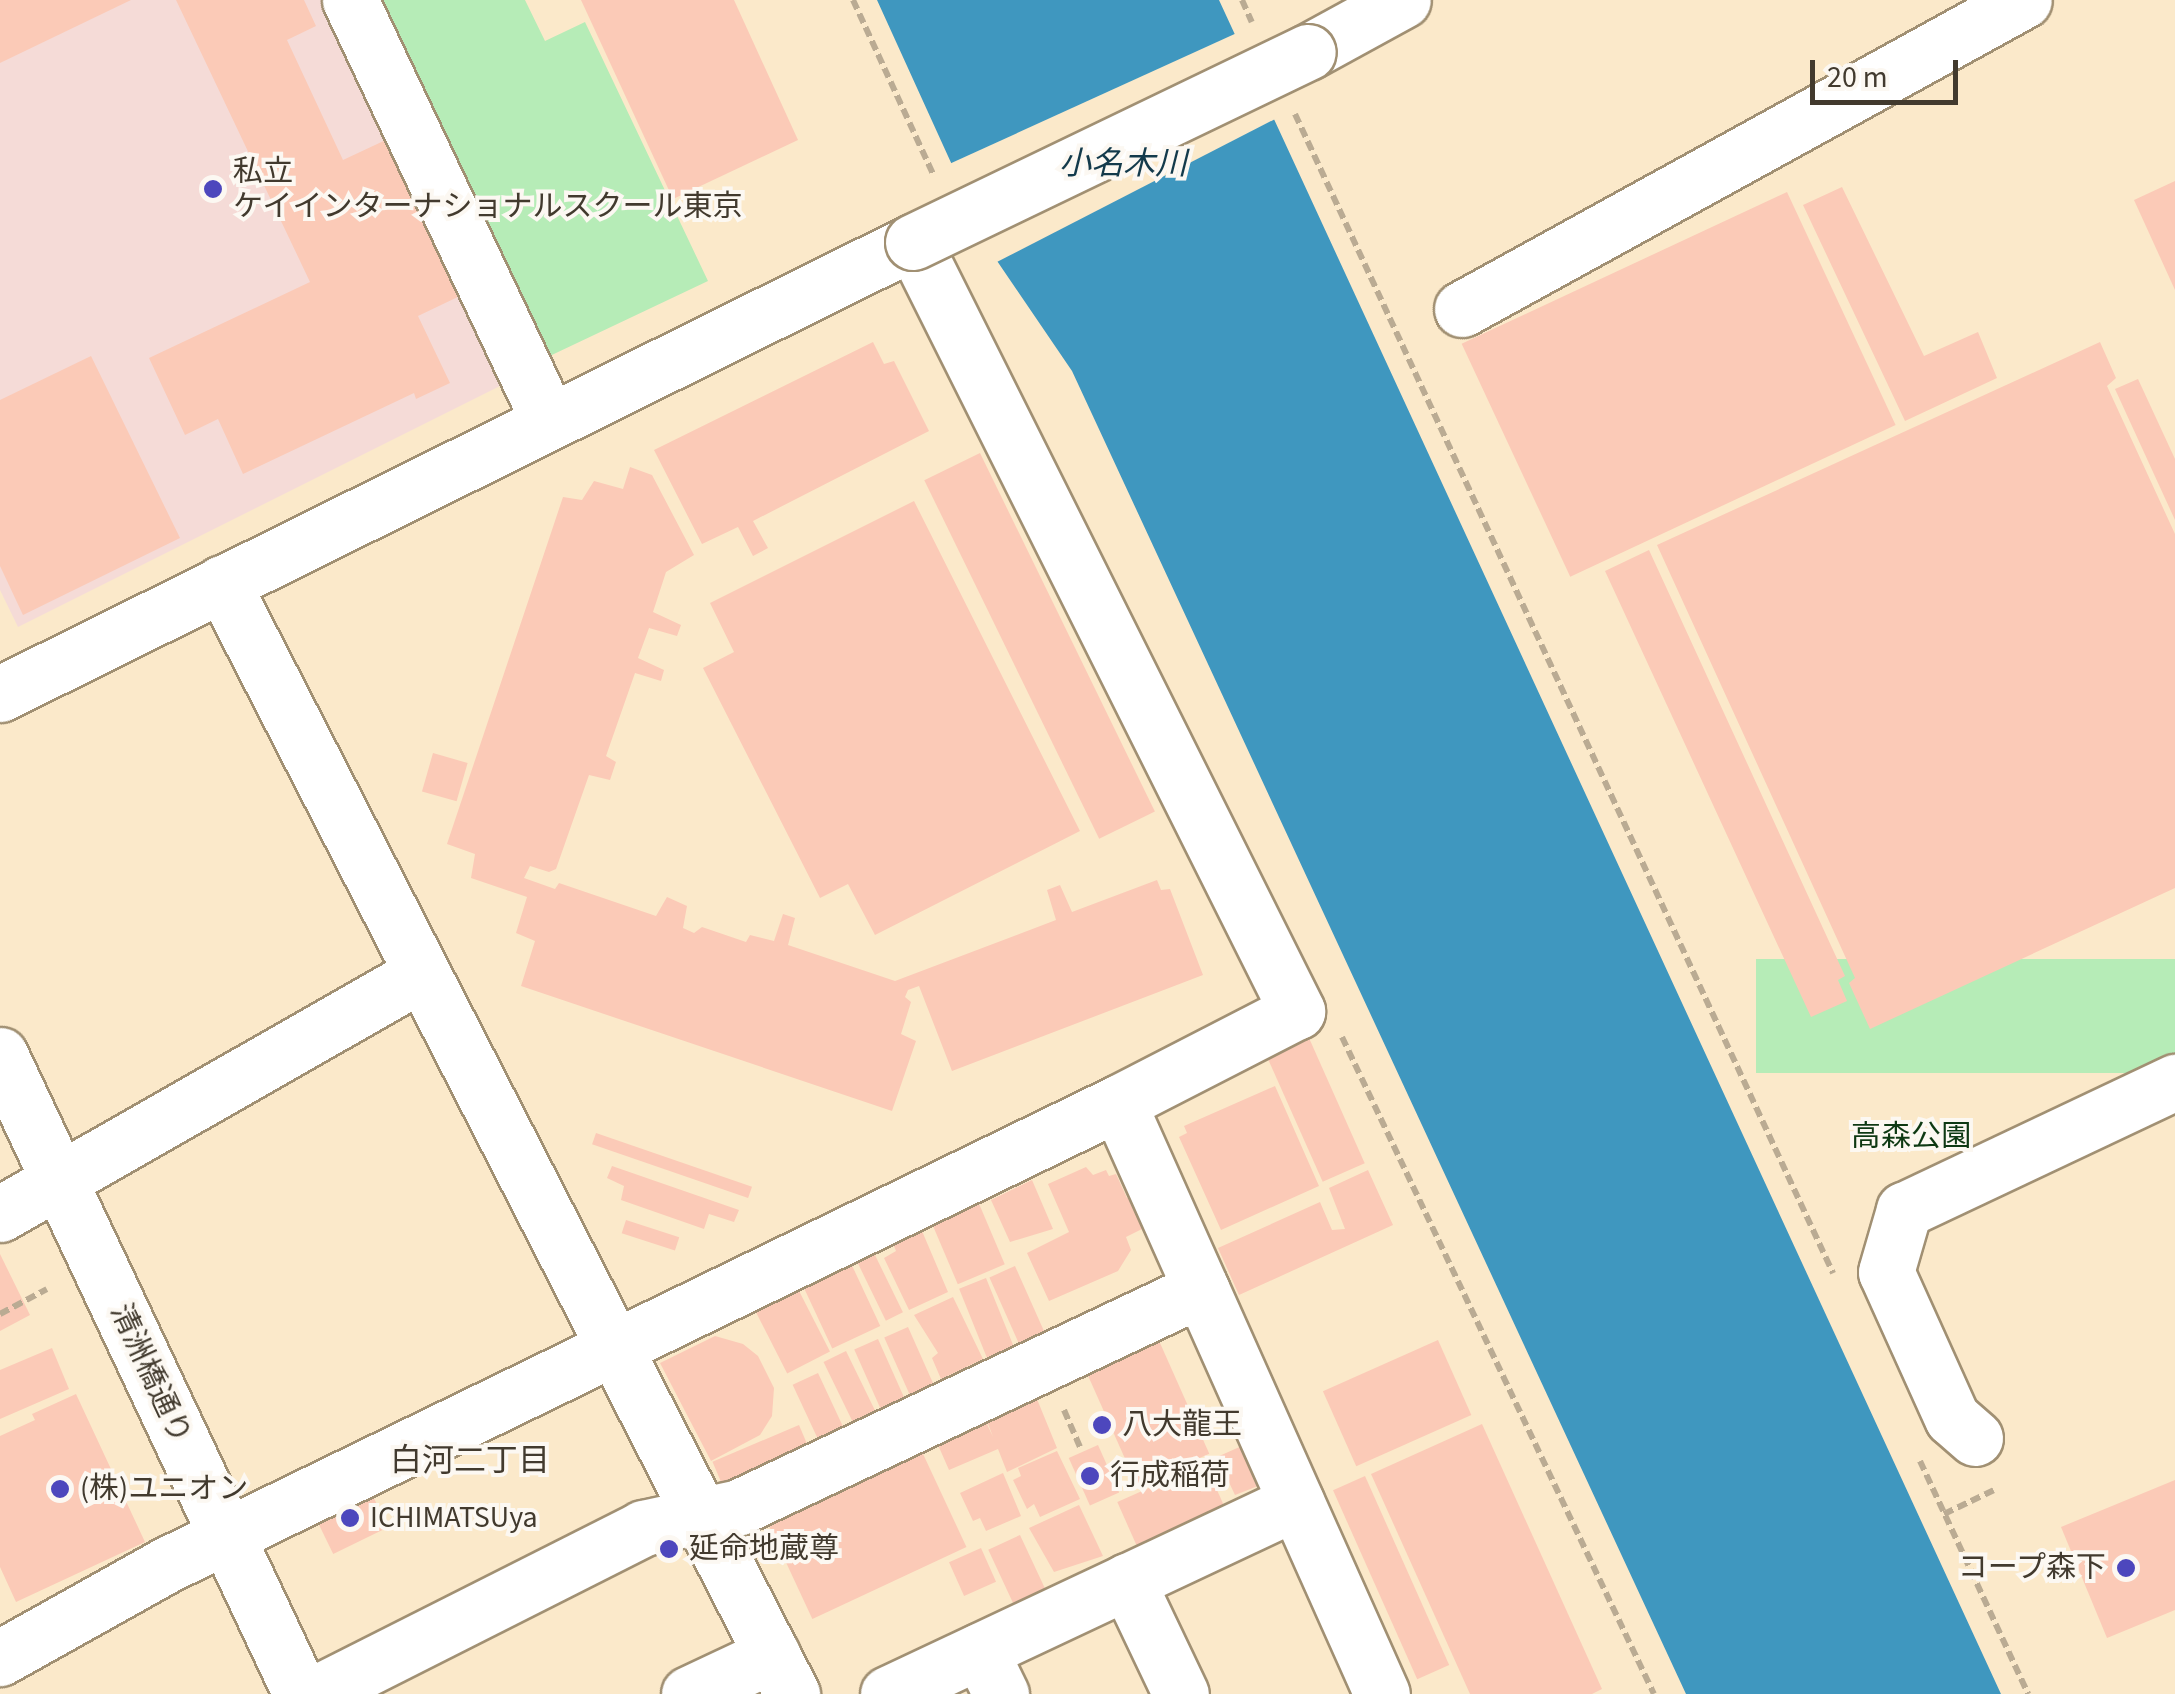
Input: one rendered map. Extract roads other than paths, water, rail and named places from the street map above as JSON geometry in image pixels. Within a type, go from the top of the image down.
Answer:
[{"type":"street","points":[[350,0],[549,420]]},
{"type":"street","points":[[0,694],[913,242],[1283,44],[1403,0]]},
{"type":"street","points":[[1462,309],[2024,0]]},
{"type":"street","points":[[10,1669],[227,1537],[1118,1103],[1296,1011],[913,242]]},
{"type":"street","points":[[222,582],[782,1674],[689,1694]]},
{"type":"street","points":[[0,1214],[422,973]]},
{"type":"street","name":"清洲橋通り","points":[[0,1055],[301,1694]]},
{"type":"street","points":[[2175,1082],[1904,1210],[1886,1272],[1952,1418],[1975,1438],[1972,1409],[1910,1271],[1926,1222],[2175,1106]]},
{"type":"street","points":[[1118,1103],[1382,1694]]},
{"type":"street","points":[[315,1694],[643,1528],[700,1512],[740,1507],[1201,1289]]},
{"type":"street","points":[[888,1694],[990,1672],[1127,1582],[1296,1502]]},
{"type":"street","points":[[1127,1582],[1180,1694]]},
{"type":"water","name":"小名木川","points":[[877,0],[1219,0],[2001,1694],[1686,1694],[1072,371],[993,255]]},
{"type":"place","name":"私立 ケイインターナショナルスクール東京","points":[[213,189]]},
{"type":"place","name":"八大龍王","points":[[1102,1425]]},
{"type":"place","name":"行成稲荷","points":[[1090,1476]]},
{"type":"place","name":"(株)ユニオン","points":[[60,1489]]},
{"type":"place","name":"ICHIMATSUya","points":[[350,1518]]},
{"type":"place","name":"延命地蔵尊","points":[[669,1549]]},
{"type":"place","name":"コープ森下","points":[[2126,1568]]},
{"type":"district","name":"白河二丁目","points":[[470,1461]]},
{"type":"park label","name":"高森公園","points":[[1911,1137]]}]
